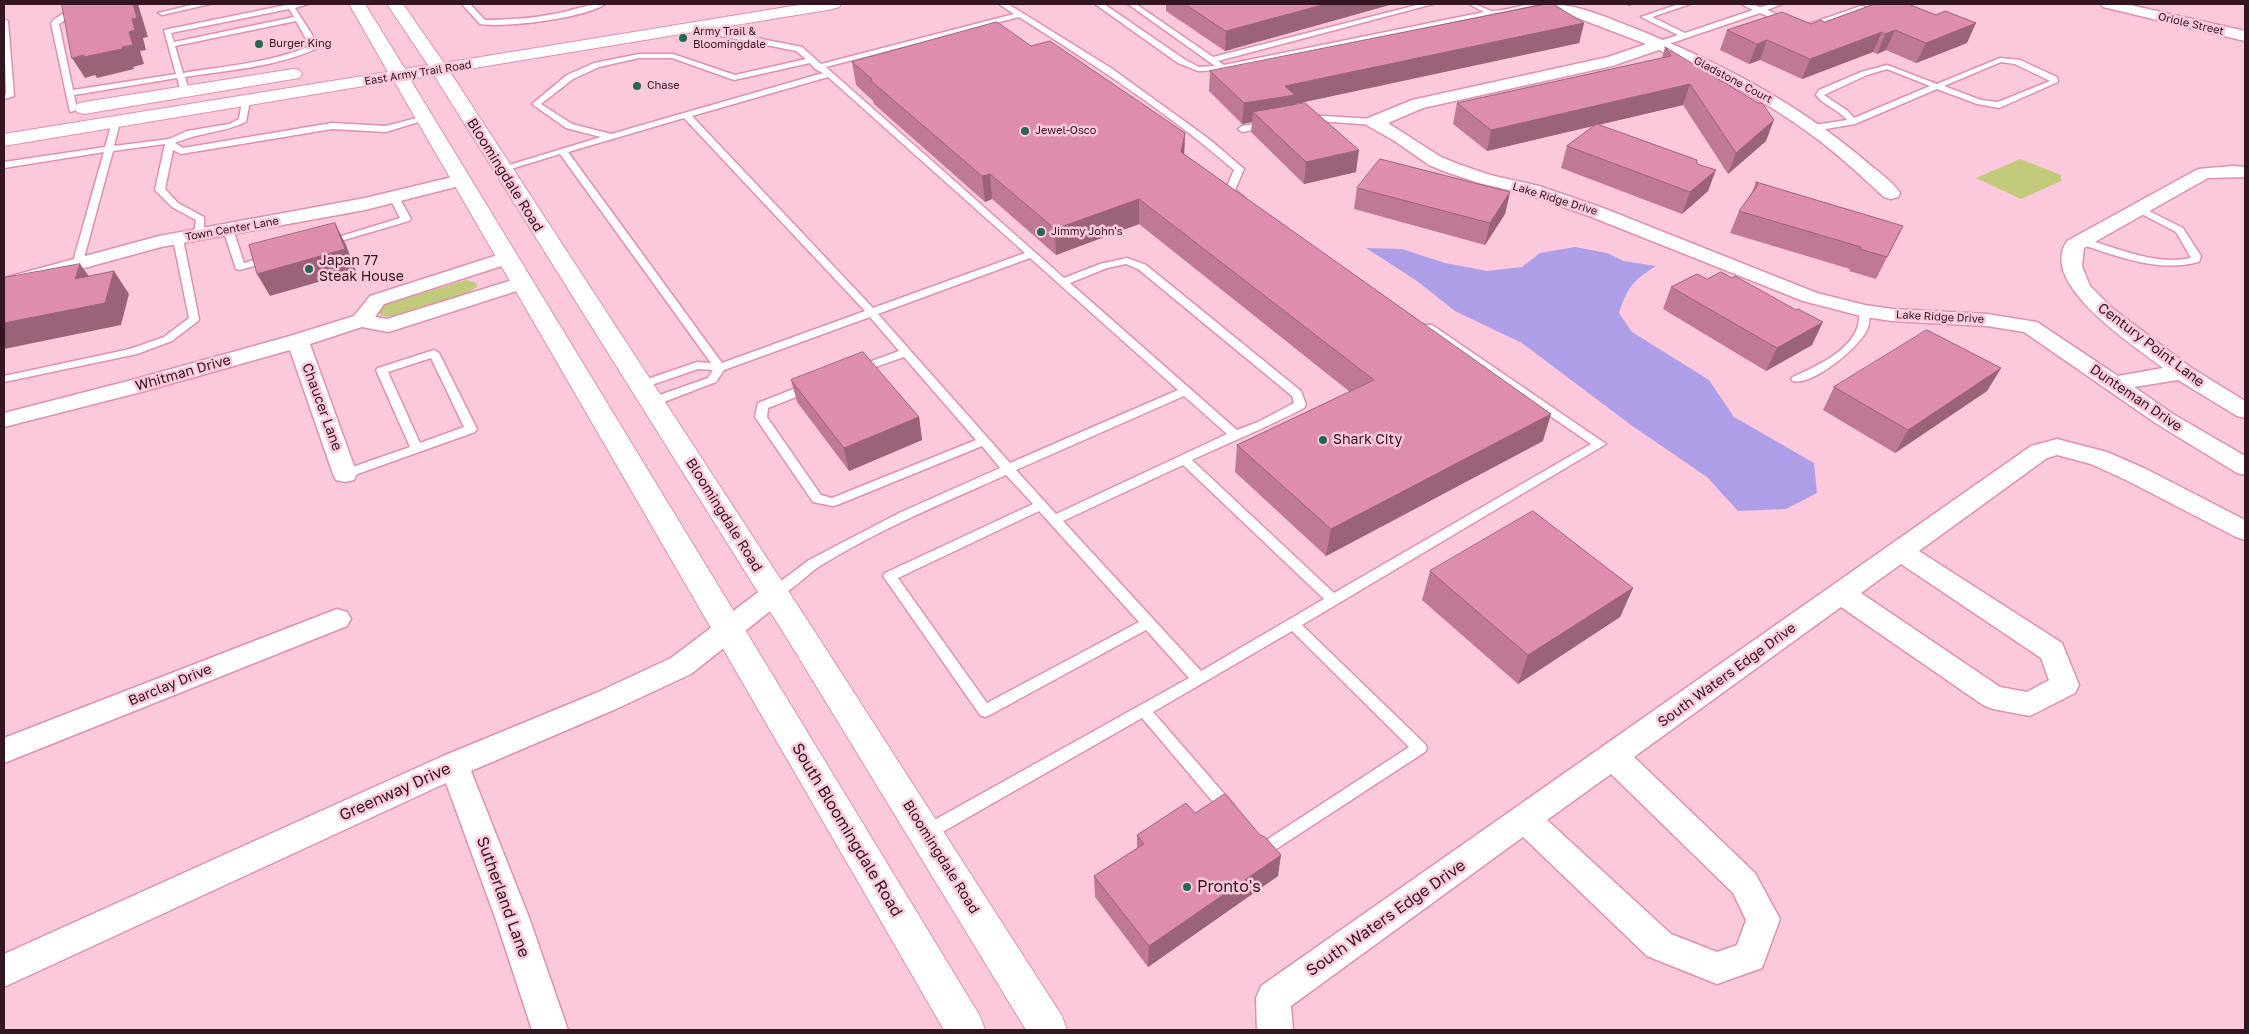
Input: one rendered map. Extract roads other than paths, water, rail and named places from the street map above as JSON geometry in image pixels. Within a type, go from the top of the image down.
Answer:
[{"type":"main road","points":[[357,4],[387,66],[424,119],[461,180],[728,630]]},
{"type":"main road","name":"Bloomingdale Road","points":[[395,4],[438,58],[501,169],[926,833],[1048,1030]]},
{"type":"main road","name":"East Army Trail Road","points":[[4,140],[246,101],[387,66],[708,25],[833,4]]},
{"type":"main road","points":[[66,105],[182,82],[308,72]]},
{"type":"main road","name":"South Bloomingdale Road","points":[[728,630],[966,1030]]},
{"type":"street","name":"Gladstone Court","points":[[1554,4],[1622,28],[1660,44],[1747,86],[1814,128],[1891,193]]},
{"type":"street","name":"Oriole Street","points":[[2108,4],[2245,36]]},
{"type":"street","points":[[1374,122],[1418,104],[1612,61],[1660,44]]},
{"type":"street","name":"Lake Ridge Drive","points":[[1374,122],[1435,160],[1459,171],[1562,200],[1810,297],[1865,311],[1987,320],[2030,326]]},
{"type":"street","points":[[2081,241],[2204,173],[2245,172]]},
{"type":"street","name":"Town Center Lane","points":[[4,284],[178,239],[394,197],[461,180]]},
{"type":"street","name":"Century Point Lane","points":[[2081,241],[2074,245],[2072,266],[2081,288],[2105,312],[2182,372],[2245,412]]},
{"type":"street","points":[[507,258],[377,300],[361,320],[388,326],[522,283]]},
{"type":"street","name":"Whitman Drive","points":[[4,420],[46,411],[298,341],[361,320]]},
{"type":"street","name":"Dunteman Drive","points":[[2030,326],[2165,419],[2245,466]]},
{"type":"street","name":"Chaucer Lane","points":[[298,341],[346,474]]},
{"type":"street","points":[[2114,384],[2182,372]]},
{"type":"street","name":"South Waters Edge Drive","points":[[1275,1030],[1274,998],[2039,452],[2057,447],[2099,458],[2245,532]]},
{"type":"street","points":[[1841,593],[1993,697],[2030,704],[2065,685],[2052,651],[1900,551]]},
{"type":"street","name":"Greenway Drive","points":[[4,971],[454,765],[606,702],[681,666],[774,594]]},
{"type":"street","name":"Barclay Drive","points":[[4,751],[337,619]]},
{"type":"street","points":[[1525,819],[1659,945],[1717,968],[1750,957],[1764,919],[1744,882],[1613,756]]},
{"type":"street","name":"Sutherland Lane","points":[[454,765],[513,920],[550,1030]]},
{"type":"lane","points":[[66,105],[55,23],[60,18],[70,14],[114,4]]},
{"type":"lane","points":[[159,4],[182,82],[259,63],[313,47],[314,44],[290,5]]},
{"type":"lane","points":[[162,13],[206,4]]},
{"type":"lane","points":[[167,32],[290,5],[304,4]]},
{"type":"lane","points":[[466,4],[483,22],[503,22],[580,10],[601,4]]},
{"type":"lane","points":[[1003,4],[1108,70],[1206,141],[1239,169],[1230,191],[1255,208]]},
{"type":"lane","points":[[1099,4],[1180,61],[1198,68],[1223,68],[1536,4]]},
{"type":"lane","points":[[1132,4],[1223,68]]},
{"type":"lane","points":[[1212,60],[1429,4]]},
{"type":"lane","points":[[1473,4],[1491,13]]},
{"type":"lane","points":[[1684,35],[1645,17],[1686,4]]},
{"type":"lane","points":[[1745,4],[1803,28],[1871,6]]},
{"type":"lane","points":[[1660,44],[1778,4]]},
{"type":"lane","points":[[501,169],[686,114],[739,88],[814,63],[1019,15]]},
{"type":"lane","points":[[171,45],[297,19]]},
{"type":"lane","points":[[4,21],[4,41],[10,96],[4,97]]},
{"type":"lane","points":[[708,25],[724,34],[799,49],[1235,435]]},
{"type":"lane","points":[[612,137],[569,126],[536,104],[570,77],[597,65],[639,56],[673,56],[739,88],[829,74]]},
{"type":"lane","points":[[1814,128],[1852,122],[1938,86],[2000,60],[2017,62],[2054,78],[2054,82],[1999,106],[1982,103],[1938,86],[1888,67],[1879,68],[1822,92],[1820,95],[1823,100],[1848,114],[1852,122]]},
{"type":"lane","points":[[4,165],[166,141],[170,142],[190,133],[231,126],[243,120],[246,101]]},
{"type":"lane","points":[[686,114],[872,313],[1008,469],[1199,679]]},
{"type":"lane","points":[[170,142],[181,151],[332,126],[386,128],[424,119]]},
{"type":"lane","points":[[1298,119],[1374,122]]},
{"type":"lane","points":[[77,265],[116,122]]},
{"type":"lane","points":[[1242,130],[1279,123]]},
{"type":"lane","points":[[170,142],[160,190],[175,205],[201,219],[199,235]]},
{"type":"lane","points":[[563,152],[720,368]]},
{"type":"lane","points":[[314,246],[406,219],[394,197]]},
{"type":"lane","points":[[2081,241],[2138,258],[2184,264],[2195,260],[2196,256],[2180,230],[2139,209]]},
{"type":"lane","points":[[228,229],[240,267],[277,256]]},
{"type":"lane","points":[[4,379],[133,352],[168,339],[194,319],[178,239]]},
{"type":"lane","points":[[646,393],[697,365],[720,368],[1032,254]]},
{"type":"lane","points":[[1055,520],[1235,435],[1262,425],[1300,405],[1297,394],[1142,267],[1127,261],[1104,266],[1063,282]]},
{"type":"lane","points":[[1797,379],[1827,365],[1848,348],[1862,330],[1865,311]]},
{"type":"lane","points":[[926,833],[1199,679],[1600,444],[1419,321]]},
{"type":"lane","points":[[843,375],[906,352]]},
{"type":"lane","points":[[346,474],[471,429],[434,353],[382,370],[416,448]]},
{"type":"lane","points":[[646,393],[712,380],[720,368]]},
{"type":"lane","points":[[825,382],[762,406],[761,416],[817,500],[833,502],[984,441]]},
{"type":"lane","points":[[774,594],[814,563],[903,516],[1185,391]]},
{"type":"lane","points":[[1184,459],[1333,600]]},
{"type":"lane","points":[[1041,505],[890,576],[985,711],[1148,623]]},
{"type":"lane","points":[[1252,835],[1264,850],[1420,748],[1293,624]]},
{"type":"lane","points":[[1143,710],[1239,820]]},
{"type":"place","name":"Army Trail & Bloomingdale","points":[[683,38]]},
{"type":"place","name":"Burger King","points":[[259,44]]},
{"type":"place","name":"Chase","points":[[637,86]]},
{"type":"place","name":"Jewel-Osco","points":[[1025,131]]},
{"type":"place","name":"Jimmy John's","points":[[1041,232]]},
{"type":"place","name":"Japan 77 Steak House","points":[[309,269]]},
{"type":"place","name":"Shark City","points":[[1323,440]]},
{"type":"place","name":"Pronto's","points":[[1187,887]]}]
